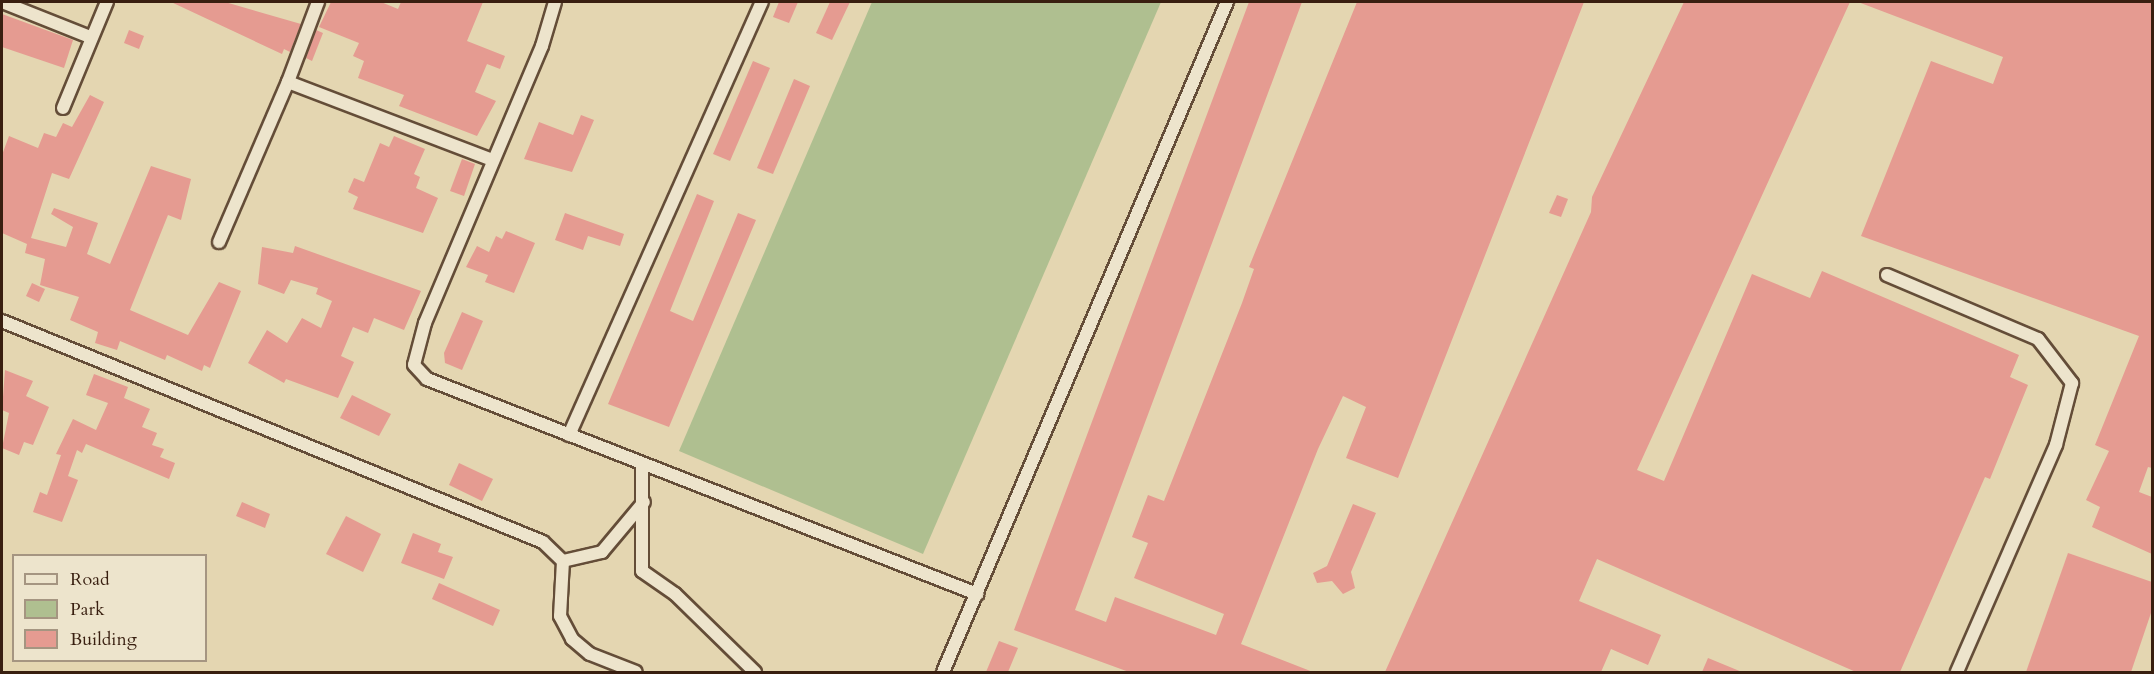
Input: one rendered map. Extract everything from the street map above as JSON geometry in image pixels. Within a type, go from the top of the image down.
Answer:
[{"type":"street","points":[[2,2],[90,37]]},
{"type":"street","points":[[63,108],[90,37],[107,2]]},
{"type":"street","points":[[219,242],[288,82],[318,2]]},
{"type":"street","points":[[555,2],[542,46],[425,323],[414,365],[427,379],[642,466],[977,594]]},
{"type":"street","points":[[569,435],[762,2]]},
{"type":"street","points":[[943,672],[1227,2]]},
{"type":"street","points":[[288,82],[492,160]]},
{"type":"street","points":[[1887,275],[2038,339],[2072,383],[2056,445],[1957,672]]},
{"type":"street","points":[[2,321],[543,542],[562,561],[560,616],[572,639],[590,654],[636,672]]},
{"type":"street","points":[[642,466],[644,502],[642,571],[675,594],[755,672]]},
{"type":"street","points":[[562,561],[602,552],[644,502]]},
{"type":"green space","points":[[872,2],[1161,2],[923,554],[679,451]]},
{"type":"building","points":[[171,2],[225,2],[301,24],[290,52],[284,49],[282,54]]},
{"type":"building","points":[[331,2],[381,2],[398,9],[401,2],[483,2],[467,41],[505,56],[500,69],[487,64],[475,92],[496,101],[477,136],[399,106],[404,95],[358,78],[364,61],[353,56],[359,43],[319,27]]},
{"type":"building","points":[[779,2],[798,2],[789,23],[773,17]]},
{"type":"building","points":[[830,2],[850,2],[832,40],[816,33]]},
{"type":"building","points":[[1249,2],[1302,2],[1075,610],[1106,622],[1115,597],[1216,635],[1224,614],[1134,578],[1148,543],[1132,537],[1148,495],[1164,501],[1242,303],[1254,269],[1249,267],[1357,2],[1584,2],[1398,478],[1346,458],[1366,407],[1343,396],[1318,449],[1241,644],[1313,672],[1129,672],[1014,630]]},
{"type":"building","points":[[1684,2],[1850,2],[1637,470],[1664,481],[1752,274],[1810,298],[1822,271],[2019,355],[2010,377],[2028,385],[1990,479],[1985,477],[1900,672],[1856,672],[1597,559],[1579,601],[1661,635],[1648,665],[1611,649],[1601,672],[1385,672],[1591,212],[1592,197]]},
{"type":"building","points":[[1858,2],[2152,2],[2152,468],[2148,467],[2139,492],[2152,497],[2152,554],[2092,527],[2100,507],[2086,500],[2109,451],[2095,445],[2139,336],[1861,236],[1931,61],[1993,84],[2003,57]]},
{"type":"building","points":[[2,14],[73,40],[64,68],[2,47]]},
{"type":"building","points":[[129,30],[144,36],[139,49],[124,43]]},
{"type":"building","points":[[316,30],[323,33],[312,61],[306,58]]},
{"type":"building","points":[[753,61],[770,68],[730,161],[713,154]]},
{"type":"building","points":[[794,79],[810,86],[773,174],[757,168]]},
{"type":"building","points":[[90,95],[104,102],[69,179],[52,173],[31,238],[66,247],[73,227],[51,214],[54,208],[98,223],[87,254],[110,264],[151,166],[191,179],[181,220],[168,215],[130,310],[188,335],[219,282],[241,291],[210,368],[204,365],[202,371],[167,355],[165,360],[120,341],[117,350],[95,343],[98,332],[70,320],[79,297],[40,285],[45,259],[25,253],[27,244],[2,233],[2,155],[9,136],[38,148],[44,133],[56,137],[63,123],[72,127]]},
{"type":"building","points":[[581,115],[594,120],[572,172],[524,159],[539,122],[573,135]]},
{"type":"building","points":[[394,136],[425,149],[414,174],[420,177],[416,188],[438,198],[423,233],[353,209],[358,197],[348,192],[354,178],[364,182],[380,143],[389,147]]},
{"type":"building","points":[[462,159],[475,164],[464,196],[450,191]]},
{"type":"building","points":[[697,194],[714,201],[670,311],[693,321],[738,213],[756,220],[669,427],[608,404]]},
{"type":"building","points":[[1557,195],[1568,199],[1561,217],[1549,213]]},
{"type":"building","points":[[565,213],[624,234],[620,246],[588,236],[583,250],[555,240]]},
{"type":"building","points":[[506,231],[535,243],[514,293],[485,282],[488,275],[466,267],[477,246],[489,252],[496,236],[502,239]]},
{"type":"building","points":[[295,246],[421,291],[404,330],[374,318],[368,333],[353,327],[341,356],[354,362],[338,398],[286,379],[284,383],[248,363],[267,330],[287,343],[302,318],[321,328],[332,301],[316,294],[318,288],[291,280],[284,294],[258,284],[262,247],[293,253]]},
{"type":"building","points":[[32,283],[45,289],[39,302],[26,296]]},
{"type":"building","points":[[462,312],[483,321],[462,370],[445,363],[444,353]]},
{"type":"building","points":[[5,370],[33,381],[26,396],[49,407],[33,445],[24,442],[19,455],[2,448],[9,413],[2,410]]},
{"type":"building","points":[[94,374],[128,387],[124,398],[150,409],[142,427],[157,433],[152,445],[164,449],[160,457],[175,463],[169,479],[86,444],[82,453],[77,450],[68,476],[78,480],[62,522],[33,512],[40,492],[47,495],[61,455],[56,454],[73,419],[96,430],[108,403],[86,395]]},
{"type":"building","points":[[352,395],[391,414],[379,436],[340,418]]},
{"type":"building","points":[[459,463],[493,479],[482,501],[449,485]]},
{"type":"building","points":[[242,502],[270,514],[265,528],[236,516]]},
{"type":"building","points":[[1353,504],[1376,513],[1351,572],[1355,588],[1343,594],[1332,581],[1317,583],[1313,573],[1327,566]]},
{"type":"building","points":[[346,516],[381,534],[363,572],[326,554]]},
{"type":"building","points":[[413,533],[441,544],[438,552],[453,557],[444,579],[401,563]]},
{"type":"building","points":[[2068,553],[2152,582],[2152,610],[2131,672],[2026,672]]},
{"type":"building","points":[[439,583],[500,610],[493,626],[432,599]]},
{"type":"building","points":[[999,641],[1018,648],[1008,672],[986,672]]},
{"type":"building","points":[[1708,658],[1742,672],[1702,672]]}]
